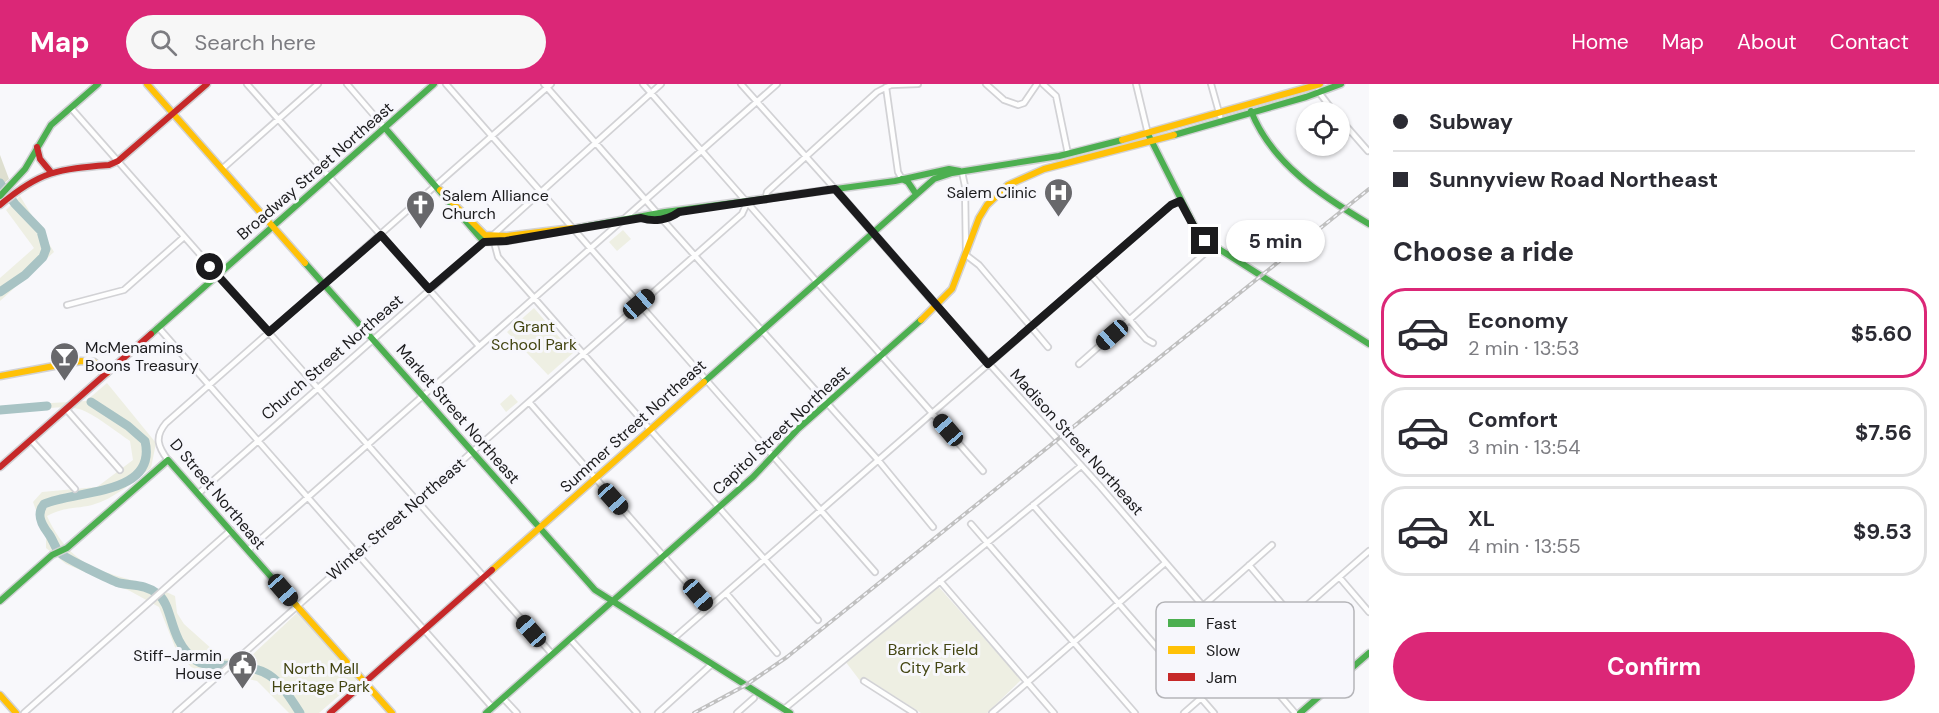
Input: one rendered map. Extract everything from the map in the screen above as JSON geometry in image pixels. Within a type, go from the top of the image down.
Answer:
[{"type":"main road","points":[[0,205],[25,170],[46,132],[98,84]]},
{"type":"main road","name":"Market Street Northeast","points":[[147,84],[595,590],[787,711]]},
{"type":"main road","points":[[0,196],[50,171],[109,165],[118,161],[207,84]]},
{"type":"main road","name":"Broadway Street Northeast","points":[[0,467],[434,84]]},
{"type":"main road","points":[[1071,162],[1221,123],[1292,102],[1341,84]]},
{"type":"main road","points":[[438,188],[440,194],[484,242],[493,239],[561,233],[572,228],[641,218],[649,220],[679,212],[835,189],[949,169],[962,172],[1068,154],[1148,135],[1318,85]]},
{"type":"main road","points":[[1250,105],[1260,133],[1308,184],[1369,224]]},
{"type":"main road","points":[[385,128],[480,232],[493,239]]},
{"type":"main road","points":[[1148,135],[1195,229],[1213,246],[1369,344]]},
{"type":"main road","points":[[1071,162],[1074,157],[1094,151],[1100,146]]},
{"type":"main road","points":[[37,147],[40,159],[50,171]]},
{"type":"main road","points":[[1035,171],[1047,164],[1067,158],[1068,154]]},
{"type":"main road","name":"Capitol Street Northeast","points":[[486,713],[719,507],[827,404],[937,306],[954,287],[976,222],[991,200],[1008,184],[1035,171],[1071,162]]},
{"type":"main road","name":"Summer Street Northeast","points":[[330,713],[916,194],[939,177],[962,172]]},
{"type":"main road","points":[[902,178],[908,182],[916,194]]},
{"type":"main road","name":"Madison Street Northeast","points":[[835,189],[937,306]]},
{"type":"main road","points":[[0,376],[81,361],[94,362],[107,373]]},
{"type":"main road","points":[[0,601],[51,555],[67,548],[168,460]]},
{"type":"main road","name":"D Street Northeast","points":[[168,460],[392,713]]},
{"type":"main road","points":[[1354,666],[1369,653]]},
{"type":"main road","points":[[0,695],[16,713]]},
{"type":"main road","points":[[1300,713],[1317,698]]},
{"type":"street","points":[[247,84],[479,346]]},
{"type":"street","points":[[222,169],[318,84]]},
{"type":"street","points":[[346,84],[385,128]]},
{"type":"street","points":[[446,84],[875,572]]},
{"type":"street","points":[[643,84],[983,471]]},
{"type":"street","points":[[662,84],[540,191],[493,239],[498,257],[818,620]]},
{"type":"street","name":"Madison Street Northeast","points":[[741,84],[835,189]]},
{"type":"street","points":[[248,550],[777,84]]},
{"type":"street","points":[[765,200],[767,192],[886,86],[918,84]]},
{"type":"street","points":[[986,84],[1004,100],[1018,105],[1024,103],[1037,84]]},
{"type":"street","points":[[1043,84],[1056,96],[1068,154]]},
{"type":"street","points":[[1136,84],[1148,135]]},
{"type":"street","points":[[1211,84],[1221,123]]},
{"type":"street","points":[[1288,84],[1292,102]]},
{"type":"street","points":[[208,386],[438,188],[548,85],[660,216],[878,460],[933,527]]},
{"type":"street","points":[[1318,85],[1319,93],[1326,102]]},
{"type":"street","points":[[886,86],[898,172],[902,178]]},
{"type":"street","points":[[71,108],[552,654]]},
{"type":"street","points":[[1350,130],[1368,151]]},
{"type":"street","points":[[962,172],[965,193],[966,255],[976,263],[1048,347]]},
{"type":"street","points":[[673,639],[1171,205],[1180,201]]},
{"type":"street","name":"Winter Street Northeast","points":[[176,713],[742,214],[747,202]]},
{"type":"street","points":[[67,305],[124,290],[184,237]]},
{"type":"street","name":"Church Street Northeast","points":[[199,493],[256,440],[484,242]]},
{"type":"street","points":[[1079,364],[1213,246]]},
{"type":"street","points":[[1091,275],[1129,320],[1153,343]]},
{"type":"street","name":"Madison Street Northeast","points":[[937,306],[1199,602]]},
{"type":"street","points":[[158,327],[492,707]]},
{"type":"street","name":"D Street Northeast","points":[[168,460],[159,449],[159,434],[166,423],[208,386]]},
{"type":"street","points":[[529,402],[708,608]]},
{"type":"street","points":[[66,409],[120,470]]},
{"type":"street","points":[[31,440],[75,489]]},
{"type":"street","points":[[787,711],[940,581],[1081,466]]},
{"type":"street","points":[[1033,504],[1156,647]]},
{"type":"street","points":[[971,524],[1135,713]]},
{"type":"street","points":[[24,713],[231,530]]},
{"type":"street","points":[[1207,602],[1272,545]]},
{"type":"street","points":[[1311,602],[1369,551]]},
{"type":"street","points":[[992,713],[1165,563]]},
{"type":"street","points":[[1249,565],[1280,602]]},
{"type":"street","points":[[1340,578],[1369,612]]},
{"type":"street","points":[[940,581],[1054,713]]},
{"type":"street","points":[[726,592],[777,653]]},
{"type":"street","points":[[570,639],[637,713]]},
{"type":"street","points":[[658,713],[712,664]]},
{"type":"street","points":[[864,681],[914,713]]},
{"type":"street","points":[[503,698],[517,713]]},
{"type":"street","points":[[737,713],[754,698]]},
{"type":"street","points":[[1184,713],[1202,698],[1214,713]]},
{"type":"street","name":"Madison Street Northeast","points":[[1282,698],[1295,713]]},
{"type":"green space","points":[[20,196],[54,252],[0,301],[0,278],[34,248],[6,210]]},
{"type":"green space","points":[[623,230],[631,239],[617,251],[609,242]]},
{"type":"green space","name":"Grant School Park","points":[[534,308],[573,353],[548,375],[507,332]]},
{"type":"green space","name":"North Mall Heritage Park","points":[[107,383],[156,443],[151,468],[108,499],[47,516],[59,537],[72,553],[86,563],[102,571],[175,596],[177,613],[184,624],[223,659],[250,657],[298,612],[358,679],[319,713],[289,713],[257,681],[243,678],[232,671],[202,672],[191,667],[177,652],[159,607],[130,591],[66,564],[46,548],[46,537],[33,502],[42,492],[97,487],[133,460],[130,441],[98,418],[79,409],[60,407],[0,413],[0,406],[86,401]]},
{"type":"green space","points":[[511,394],[518,402],[506,412],[500,404]]},
{"type":"green space","name":"Barrick Field City Park","points":[[938,586],[1021,680],[987,713],[921,713],[866,678],[861,682],[845,661]]},
{"type":"shaded area","points":[[0,155],[9,179],[0,187]]},
{"type":"waterway","points":[[0,183],[15,204],[41,231],[46,249],[43,257],[25,275],[0,292]]},
{"type":"waterway","points":[[91,402],[128,426],[145,441],[146,459],[139,472],[127,481],[111,488],[44,504],[40,511],[40,519],[57,550],[69,559],[119,583],[144,587],[158,594],[167,607],[180,643],[195,660],[205,664],[250,668],[269,675],[284,689],[300,713]]},
{"type":"waterway","points":[[0,410],[47,406]]},
{"type":"railway","points":[[694,713],[746,685],[787,657],[1369,189]]},
{"type":"traffic: fast","points":[[0,196],[25,169],[51,125],[98,84]]},
{"type":"traffic: fast","points":[[151,334],[434,84]]},
{"type":"traffic: fast","points":[[1174,135],[1306,97],[1341,84]]},
{"type":"traffic: fast","points":[[1251,111],[1260,130],[1285,163],[1317,190],[1369,224]]},
{"type":"traffic: fast","points":[[385,128],[484,242],[506,241],[665,212],[895,181],[949,169],[960,171]]},
{"type":"traffic: fast","points":[[1148,134],[1200,237],[1369,344]]},
{"type":"traffic: fast","points":[[704,382],[934,179],[952,173],[1059,156],[1122,140]]},
{"type":"traffic: fast","points":[[902,179],[908,182],[916,194]]},
{"type":"traffic: fast","points":[[835,189],[937,306]]},
{"type":"traffic: fast","points":[[642,218],[661,219],[679,212]]},
{"type":"traffic: fast","points":[[305,263],[539,527]]},
{"type":"traffic: fast","points":[[486,713],[753,477],[798,429],[921,320]]},
{"type":"traffic: fast","points":[[0,601],[52,555],[67,548],[168,460],[296,605]]},
{"type":"traffic: fast","points":[[539,527],[595,590],[790,713]]},
{"type":"traffic: fast","points":[[1354,666],[1369,653]]},
{"type":"traffic: fast","points":[[1300,713],[1317,698]]},
{"type":"traffic: slow","points":[[147,84],[305,263]]},
{"type":"traffic: slow","points":[[1122,140],[1320,84]]},
{"type":"traffic: slow","points":[[921,320],[952,289],[979,218],[987,205],[1008,185],[1044,169],[1174,135]]},
{"type":"traffic: slow","points":[[440,190],[485,235],[507,236],[572,228]]},
{"type":"traffic: slow","points":[[0,376],[81,361],[94,362],[107,373]]},
{"type":"traffic: slow","points":[[492,570],[704,382]]},
{"type":"traffic: slow","points":[[296,605],[392,713]]},
{"type":"traffic: slow","points":[[0,695],[16,713]]},
{"type":"traffic: jam","points":[[0,205],[39,178],[63,170],[109,165],[118,161],[207,84]]},
{"type":"traffic: jam","points":[[37,147],[40,159],[50,171]]},
{"type":"traffic: jam","points":[[0,467],[151,334]]},
{"type":"traffic: jam","points":[[330,713],[492,570]]},
{"type":"place","name":"Salem Clinic","points":[[1058,218]]},
{"type":"place","name":"Salem Alliance Church","points":[[421,230]]},
{"type":"place","name":"McMenamins Boons Treasury","points":[[64,382]]},
{"type":"place","name":"Stiff-Jarmin House","points":[[243,690]]},
{"type":"route","points":[[210,267],[269,332],[381,235],[429,289],[484,242],[561,233],[572,228],[641,218],[649,220],[670,218],[679,212],[835,189],[988,364],[1171,205],[1180,201],[1195,229],[1205,241]]}]
